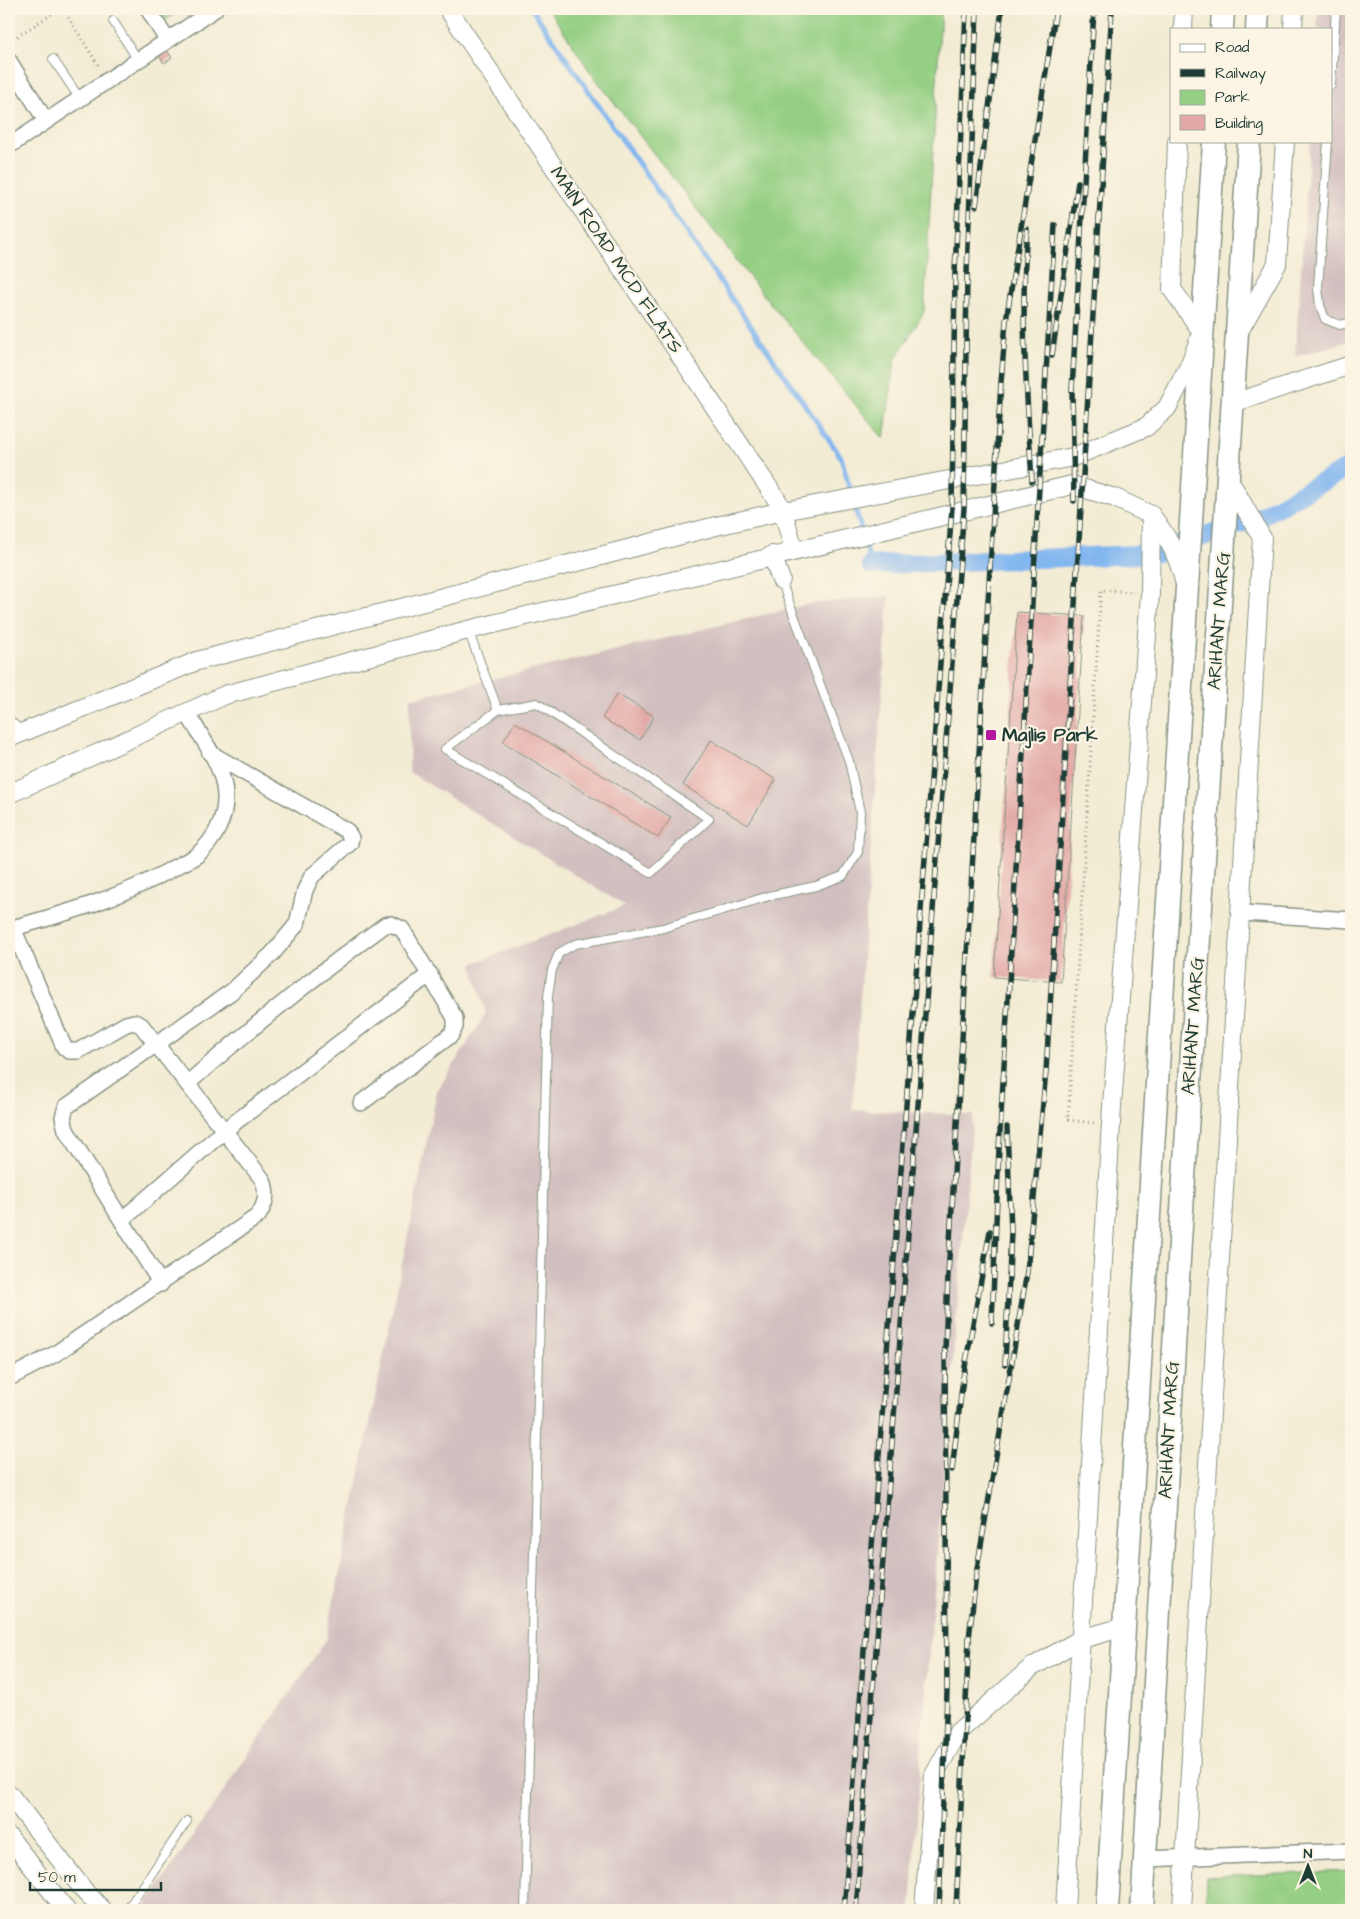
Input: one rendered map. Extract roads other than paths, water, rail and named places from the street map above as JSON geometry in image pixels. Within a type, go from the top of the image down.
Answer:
[{"type":"main road","points":[[1222,28],[1223,9]]},
{"type":"main road","points":[[1257,28],[1258,9]]},
{"type":"main road","name":"ARIHANT MARG","points":[[1108,1910],[1214,142]]},
{"type":"main road","name":"ARIHANT MARG","points":[[1142,1910],[1183,1194],[1250,142]]},
{"type":"main road","points":[[1150,1192],[1183,1194]]},
{"type":"street","points":[[148,9],[167,40]]},
{"type":"street","points":[[11,140],[46,121],[215,9]]},
{"type":"street","name":"MAIN ROAD MCD FLATS","points":[[448,9],[783,511],[794,550]]},
{"type":"street","points":[[1182,28],[1184,9]]},
{"type":"street","points":[[1293,28],[1294,9]]},
{"type":"street","points":[[9,61],[46,121]]},
{"type":"street","points":[[16,735],[197,661],[783,511],[1073,457],[1146,427],[1167,408],[1189,366],[1202,332],[1172,289],[1177,142]]},
{"type":"street","points":[[1237,335],[1277,264],[1285,142]]},
{"type":"street","points":[[1233,403],[1351,365]]},
{"type":"street","points":[[1182,1910],[1242,913],[1262,538],[1229,484]]},
{"type":"street","points":[[9,794],[225,696],[468,630],[772,555],[878,532],[1072,485],[1115,498],[1151,515],[1168,536],[1179,562],[1187,596]]},
{"type":"street","points":[[1065,1910],[1111,1124],[1150,594],[1151,515]]},
{"type":"street","points":[[772,555],[781,580]]},
{"type":"street","points":[[9,1378],[55,1354],[161,1284],[258,1216],[266,1204],[267,1191],[263,1180],[158,1044],[141,1025],[134,1022],[126,1024],[78,1051],[69,1051],[64,1047],[11,928],[99,902],[149,882],[197,855],[216,833],[223,814],[225,796],[223,781],[210,753],[187,713]]},
{"type":"street","points":[[161,1284],[66,1130],[63,1117],[66,1107],[231,992],[273,954],[297,924],[305,890],[312,876],[350,843],[351,838],[347,831],[210,753]]},
{"type":"street","points":[[1242,913],[1351,920]]},
{"type":"street","points":[[188,1083],[275,1008],[385,925],[391,924],[402,929],[455,1018],[456,1027],[451,1035],[361,1103]]},
{"type":"street","points":[[122,1220],[225,1130],[430,974]]},
{"type":"street","points":[[924,1910],[934,1775],[958,1732],[1032,1667],[1081,1639],[1124,1627]]},
{"type":"street","points":[[9,1794],[86,1892],[103,1910]]},
{"type":"street","points":[[9,1837],[66,1910],[86,1892]]},
{"type":"street","points":[[1145,1860],[1186,1856],[1351,1851]]},
{"type":"lane","points":[[1332,67],[1336,9]]},
{"type":"lane","points":[[113,21],[138,60]]},
{"type":"lane","points":[[53,59],[80,99]]},
{"type":"lane","points":[[1328,142],[1318,288],[1320,305],[1325,318],[1340,325],[1351,322]]},
{"type":"lane","points":[[525,1910],[548,996],[552,970],[559,953],[575,944],[663,928],[769,896],[816,886],[843,876],[858,852],[860,812],[849,761],[781,580]]},
{"type":"lane","points":[[468,630],[498,710]]},
{"type":"lane","points":[[537,703],[710,819],[651,873],[445,749],[498,710],[537,703]]},
{"type":"lane","points":[[9,720],[16,735]]},
{"type":"lane","points":[[127,1910],[187,1821]]},
{"type":"waterway","points":[[532,9],[841,457],[871,565]]},
{"type":"waterway","points":[[871,565],[1152,554],[1259,517],[1351,466]]},
{"type":"railway","points":[[844,1910],[952,508],[955,273],[966,9]]},
{"type":"railway","points":[[856,1910],[964,508],[967,273],[977,9]]},
{"type":"railway","points":[[976,206],[1002,9]]},
{"type":"railway","points":[[939,1910],[947,1691],[945,1350],[948,1275],[1001,382],[1006,321],[1056,9]]},
{"type":"railway","points":[[1074,501],[1072,390],[1094,9]]},
{"type":"railway","points":[[956,1910],[969,1639],[976,1575],[1027,1272],[1046,1071],[1112,9]]},
{"type":"railway","points":[[1052,355],[1078,182]]},
{"type":"railway","points":[[992,1323],[999,1148],[1055,225]]},
{"type":"railway","points":[[1027,229],[1024,324],[1032,481]]},
{"type":"railway","points":[[1005,1365],[1011,1232],[1007,1127]]},
{"type":"railway","points":[[952,1470],[963,1378],[990,1231]]},
{"type":"place","name":"Majlis Park","points":[[991,735]]}]
